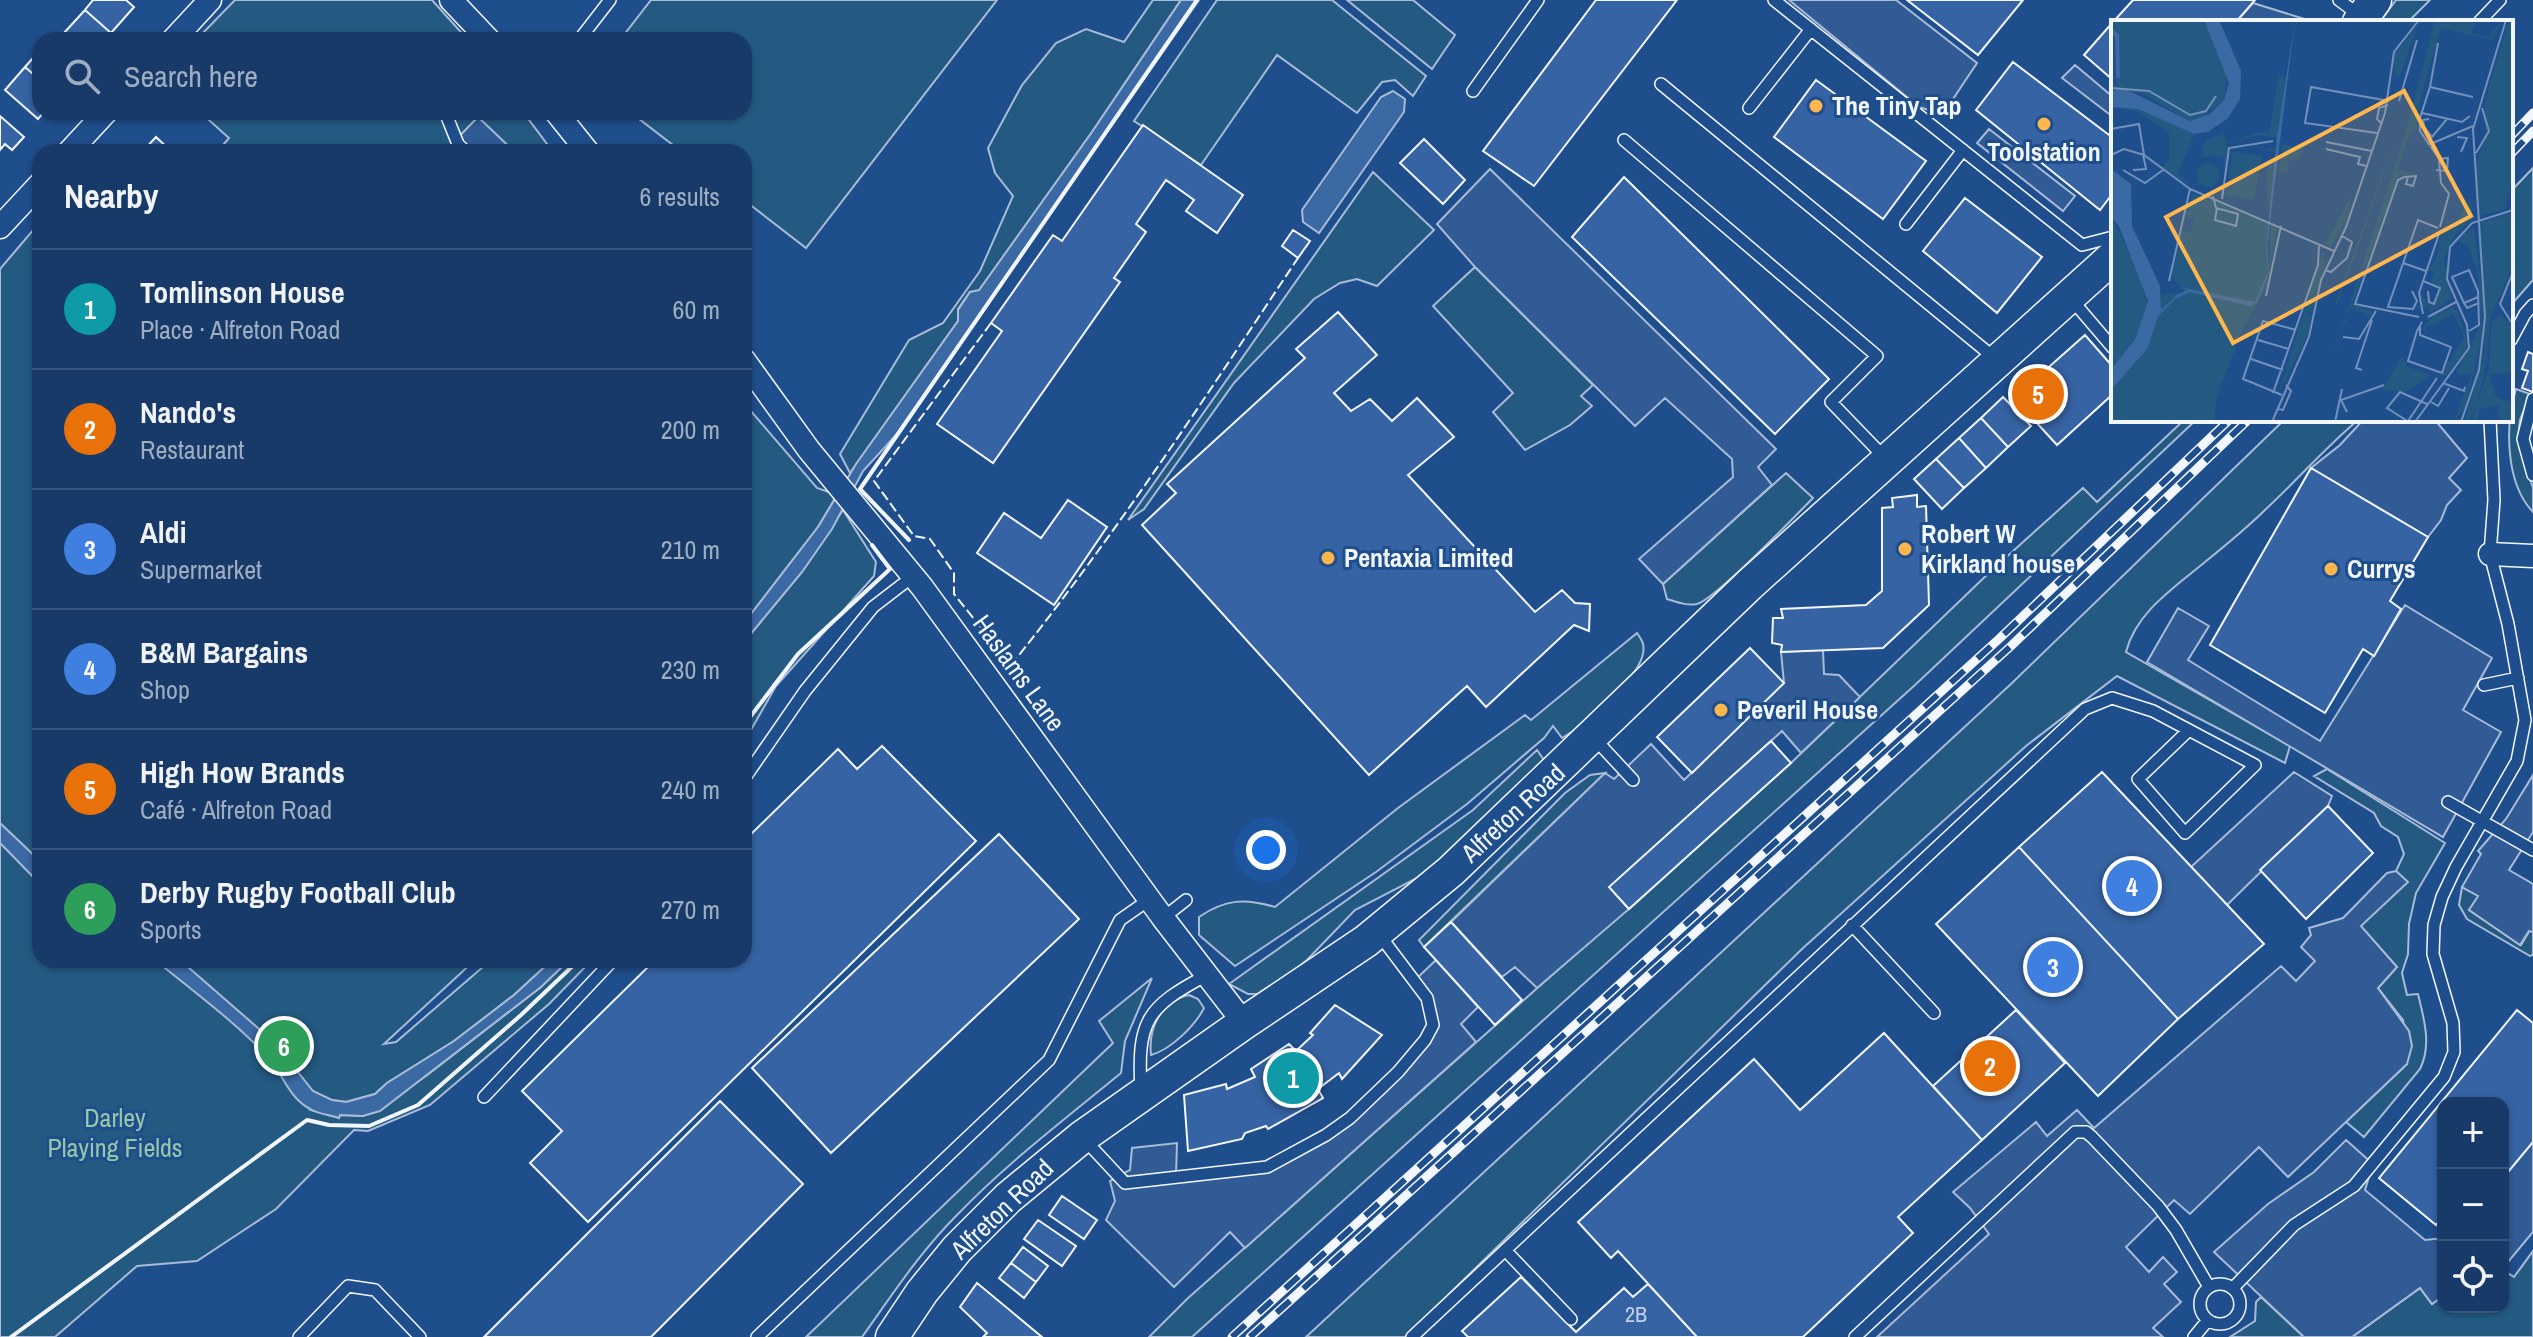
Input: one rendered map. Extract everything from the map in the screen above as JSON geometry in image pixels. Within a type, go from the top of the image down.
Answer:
[{"type":"street","points":[[180,32],[210,0]]},
{"type":"street","points":[[451,0],[479,32]]},
{"type":"street","points":[[76,144],[99,120]]},
{"type":"street","points":[[562,120],[582,144]]},
{"type":"street","points":[[0,227],[32,193]]},
{"type":"street","name":"Alfreton Road","points":[[892,1337],[922,1292],[957,1249],[1008,1198],[1082,1137],[1377,932],[1451,871],[1749,585],[2111,259]]},
{"type":"street","name":"Haslams Lane","points":[[752,371],[809,450],[912,577],[1244,1023]]},
{"type":"street","points":[[2490,554],[2533,556]]},
{"type":"lane","points":[[585,32],[610,0]]},
{"type":"lane","points":[[1473,91],[1538,0]]},
{"type":"lane","points":[[1774,0],[2082,245],[2111,238]]},
{"type":"lane","points":[[2481,20],[2500,0]]},
{"type":"lane","points":[[1749,108],[1811,29]]},
{"type":"lane","points":[[1661,84],[1997,361]]},
{"type":"lane","points":[[447,120],[458,144]]},
{"type":"lane","points":[[1624,140],[1877,356],[1831,402],[1887,460]]},
{"type":"lane","points":[[1906,224],[1963,150]]},
{"type":"lane","points":[[2069,297],[2111,346]]},
{"type":"lane","points":[[2513,336],[2533,305]]},
{"type":"lane","points":[[2533,399],[2523,439],[2533,475]]},
{"type":"lane","points":[[2233,1288],[2294,1225],[2354,1186],[2444,1077],[2454,1052],[2454,1034],[2433,954],[2434,925],[2442,897],[2517,761],[2529,720],[2490,554],[2494,500],[2490,422]]},
{"type":"lane","points":[[752,767],[805,691],[873,607],[912,577]]},
{"type":"lane","points":[[2484,685],[2518,678]]},
{"type":"lane","points":[[1412,1337],[2085,709],[2112,698],[2153,711],[2189,730],[2255,765],[2185,833],[2138,779],[2189,730]]},
{"type":"lane","points":[[1593,736],[1633,780]]},
{"type":"lane","points":[[2448,802],[2533,850]]},
{"type":"lane","points":[[757,1337],[1049,1060],[1120,920],[1150,899]]},
{"type":"lane","points":[[1163,918],[1186,900]]},
{"type":"lane","points":[[1852,925],[1934,1013]]},
{"type":"lane","points":[[1082,1137],[1125,1183],[1267,1167],[1326,1135],[1350,1118],[1398,1072],[1425,1040],[1433,1025],[1427,998],[1377,932]]},
{"type":"lane","points":[[484,1097],[605,968]]},
{"type":"lane","points":[[1141,1095],[1139,1064],[1145,1028],[1155,1007],[1179,989],[1207,975]]},
{"type":"lane","points":[[1855,1337],[2075,1132],[2086,1132],[2092,1137],[2158,1206],[2176,1230],[2209,1287]]},
{"type":"lane","points":[[1505,1250],[1571,1319]]},
{"type":"lane","points":[[2221,1284],[2233,1288],[2240,1300],[2234,1319],[2222,1324],[2208,1320],[2201,1312],[2200,1301],[2209,1287],[2221,1284]]},
{"type":"lane","points":[[299,1337],[348,1286],[375,1290],[420,1337]]},
{"type":"lane","points":[[2194,1337],[2208,1320]]},
{"type":"green space","points":[[235,0],[432,0],[461,32],[204,32]]},
{"type":"green space","points":[[651,0],[997,0],[806,248],[752,206],[752,144],[672,144],[640,120],[752,120],[752,32],[626,32]]},
{"type":"green space","points":[[1153,0],[1181,0],[979,291],[970,292],[958,309],[958,321],[850,473],[840,454],[909,340],[943,323],[980,271],[1013,196],[995,173],[988,148],[1022,85],[1056,43],[1086,29],[1124,42]]},
{"type":"green space","points":[[1217,0],[1332,0],[1426,76],[1413,96],[1395,80],[1382,82],[1357,113],[1277,55],[1201,165],[1134,121]]},
{"type":"green space","points":[[1347,0],[1413,0],[1455,35],[1432,69]]},
{"type":"green space","points":[[2396,0],[2430,0],[2410,20],[2381,20]]},
{"type":"green space","points":[[209,120],[529,120],[547,144],[224,144],[229,138]]},
{"type":"green space","points":[[2533,168],[2533,280],[2513,303],[2513,189]]},
{"type":"green space","points":[[1373,172],[1434,230],[1377,286],[1357,279],[1340,283],[1314,299],[1234,383],[1144,509],[1128,520]]},
{"type":"green space","name":"Darley Playing Fields","points":[[32,231],[32,968],[466,968],[384,1044],[396,1042],[482,968],[543,968],[454,1041],[387,1083],[375,1094],[346,1102],[332,1100],[311,1110],[339,1118],[340,1115],[363,1116],[426,1076],[541,987],[561,968],[584,968],[549,1004],[430,1105],[368,1131],[354,1130],[276,1209],[197,1261],[137,1266],[55,1337],[0,1337],[0,269]]},
{"type":"green space","points":[[1475,267],[1593,385],[1581,396],[1592,406],[1570,425],[1525,450],[1493,412],[1513,393],[1433,306]]},
{"type":"green space","points":[[2516,389],[2530,394],[2520,420],[2518,438],[2533,488],[2533,512],[2524,500],[2512,470],[2509,436],[2510,422],[2513,422]]},
{"type":"green space","points":[[752,412],[817,488],[837,495],[818,527],[752,613]]},
{"type":"green space","points":[[2182,422],[2194,422],[1915,685],[1192,1337],[1149,1337],[1187,1299],[1791,763],[1992,570],[2083,488],[2097,502]]},
{"type":"green space","points":[[2282,422],[2356,422],[2229,543],[2158,601],[2138,625],[2126,652],[2290,746],[2285,763],[2117,676],[2026,746],[1802,949],[1405,1337],[1306,1337],[2012,683]]},
{"type":"green space","points":[[1786,473],[1813,498],[1707,599],[1693,604],[1667,599],[1663,584]]},
{"type":"green space","points":[[843,510],[876,562],[874,576],[776,686],[752,728],[752,632],[802,572]]},
{"type":"green space","points":[[1637,633],[1643,644],[1638,667],[1605,703],[1562,738],[1553,726],[1544,738],[1467,804],[1376,872],[1235,966],[1199,935],[1199,917],[1218,907],[1245,901],[1275,907],[1398,808],[1525,715],[1531,720]]},
{"type":"green space","points":[[1537,750],[1544,760],[1532,780],[1421,876],[1355,910],[1307,960],[1259,994],[1248,994],[1229,984],[1473,810]]},
{"type":"green space","points":[[2327,769],[2445,843],[2416,893],[2409,924],[2408,954],[2402,973],[2407,995],[2418,994],[2423,1013],[2426,1032],[2424,1060],[2364,1137],[2346,1122],[2407,1064],[2403,1020],[2378,988],[2397,967],[2360,926],[2407,882],[2396,871],[2404,854],[2398,837],[2381,826],[2374,813],[2314,776]]},
{"type":"green space","points":[[1605,773],[1424,947],[1419,940],[1565,793],[1590,775]]},
{"type":"green space","points":[[2462,887],[2479,896],[2469,910],[2521,945],[2530,930],[2533,932],[2533,955],[2467,919],[2459,905]]},
{"type":"green space","points":[[1152,978],[1125,1041],[1121,1073],[1016,1159],[957,1215],[919,1259],[862,1337],[806,1337],[1113,1043],[1099,1021]]},
{"type":"green space","points":[[1189,995],[1198,999],[1204,1008],[1200,1015],[1174,1043],[1151,1055],[1152,1035],[1158,1017],[1171,1003]]},
{"type":"green space","points":[[2533,1251],[2533,1337],[2352,1337],[2420,1288],[2432,1304],[2437,1300],[2437,1313],[2509,1313],[2509,1274],[2514,1277]]},
{"type":"green space","points":[[2261,1297],[2304,1337],[2230,1337],[2255,1321],[2256,1302]]},
{"type":"shaded area","points":[[1181,0],[1199,0],[896,435],[863,471],[832,529],[802,572],[752,632],[752,613],[818,527],[856,464],[958,321],[958,310],[970,292],[979,290],[1092,132]]},
{"type":"shaded area","points":[[1789,0],[1896,0],[1977,63],[1953,99],[1935,112],[1919,107]]},
{"type":"shaded area","points":[[2253,3],[2308,20],[2238,20]]},
{"type":"shaded area","points":[[2075,65],[2111,95],[2111,115],[2062,78]]},
{"type":"shaded area","points":[[1393,91],[1405,99],[1404,112],[1319,233],[1303,222],[1302,210],[1381,97]]},
{"type":"shaded area","points":[[475,120],[481,120],[507,144],[452,144]]},
{"type":"shaded area","points":[[1989,129],[2075,196],[2063,211],[1977,143]]},
{"type":"shaded area","points":[[1490,169],[1776,449],[1758,467],[1772,485],[1663,584],[1639,559],[1733,477],[1732,459],[1665,398],[1635,426],[1475,267],[1437,224]]},
{"type":"shaded area","points":[[2361,422],[2437,422],[2467,458],[2449,478],[2461,490],[2447,505],[2441,520],[2428,537],[2311,468],[2340,445]]},
{"type":"shaded area","points":[[2405,605],[2492,658],[2463,710],[2501,732],[2443,837],[2147,662],[2178,608],[2209,626],[2188,660],[2320,741]]},
{"type":"shaded area","points":[[1823,650],[1824,674],[1839,675],[1860,697],[1801,753],[1782,731],[1610,887],[1629,909],[1537,988],[1515,967],[1502,977],[1451,922],[1605,773],[1614,779],[1651,744],[1684,780],[1784,683],[1781,652]]},
{"type":"shaded area","points":[[2294,772],[2332,796],[2328,806],[2227,905],[2191,867]]},
{"type":"shaded area","points":[[2533,775],[2533,832],[2509,870],[2533,884],[2533,932],[2529,931],[2520,945],[2469,910],[2478,896],[2462,887],[2481,854],[2478,851],[2506,819]]},
{"type":"shaded area","points":[[0,823],[32,853],[32,876],[0,843]]},
{"type":"shaded area","points":[[2396,871],[2408,882],[2361,926],[2397,967],[2378,988],[2409,1031],[2412,1046],[2407,1064],[2288,1177],[2259,1147],[2190,1214],[2174,1200],[2126,1247],[2149,1272],[2163,1257],[2177,1272],[2164,1284],[2181,1302],[2153,1328],[2163,1337],[1877,1337],[1989,1234],[1970,1208],[1953,1192],[2036,1122],[2047,1136],[2077,1110],[2094,1128],[2281,966],[2296,981],[2315,961],[2301,947],[2311,935],[2309,928],[2343,918],[2387,873]]},
{"type":"shaded area","points":[[1436,960],[1478,1007],[1461,1024],[1476,1042],[1245,1248],[1230,1232],[1174,1287],[1106,1220],[1115,1201],[1110,1181],[1130,1170],[1132,1148],[1177,1143],[1176,1176],[1267,1167],[1350,1118],[1433,1025],[1414,981]]},
{"type":"shaded area","points":[[165,968],[189,968],[274,1042],[313,1091],[332,1100],[346,1102],[375,1094],[387,1083],[454,1041],[543,968],[561,968],[541,987],[380,1111],[363,1116],[340,1115],[339,1118],[302,1104],[268,1057]]},
{"type":"shaded area","points":[[2346,1140],[2373,1164],[2365,1190],[2425,1240],[2437,1239],[2437,1300],[2432,1304],[2420,1288],[2352,1337],[2304,1337],[2214,1252],[2268,1204],[2314,1172]]},
{"type":"shaded area","points":[[2533,1142],[2533,1232],[2509,1261],[2509,1241],[2509,1171]]},
{"type":"building","points":[[93,0],[126,0],[134,7],[112,32],[85,10]]},
{"type":"building","points":[[1596,0],[1677,0],[1534,186],[1483,151]]},
{"type":"building","points":[[1907,0],[2023,0],[1978,55]]},
{"type":"building","points":[[2133,0],[2255,0],[2238,20],[2115,20]]},
{"type":"building","points":[[85,10],[110,32],[65,32]]},
{"type":"building","points":[[2111,24],[2111,78],[2084,55]]},
{"type":"building","points":[[32,59],[32,73],[25,67]]},
{"type":"building","name":"Toolstation","points":[[2013,62],[2111,136],[2111,196],[2100,210],[1976,110]]},
{"type":"building","points":[[25,67],[32,73],[32,114],[5,90]]},
{"type":"building","points":[[1816,80],[1926,161],[1883,219],[1774,137]]},
{"type":"building","points":[[0,116],[24,137],[12,150],[5,144],[0,150]]},
{"type":"building","points":[[1143,125],[1243,195],[1217,233],[1186,211],[1194,200],[1166,180],[1136,224],[1146,232],[1114,278],[1120,282],[993,463],[937,424],[1002,331],[991,323],[1053,235],[1062,241]]},
{"type":"building","points":[[156,137],[163,144],[149,144]]},
{"type":"building","points":[[1424,139],[1465,180],[1443,204],[1400,163]]},
{"type":"building","points":[[1624,177],[1829,379],[1775,434],[1572,237]]},
{"type":"building","points":[[1965,198],[2042,257],[1997,313],[1923,251]]},
{"type":"building","points":[[1293,230],[1310,241],[1298,258],[1282,246]]},
{"type":"building","name":"Pentaxia Limited","points":[[1338,312],[1377,355],[1334,393],[1351,411],[1370,399],[1392,421],[1417,398],[1454,437],[1408,475],[1535,612],[1562,590],[1575,603],[1590,604],[1589,631],[1574,625],[1486,707],[1467,686],[1369,775],[1142,525],[1176,493],[1167,484],[1305,358],[1296,349]]},
{"type":"building","points":[[2085,335],[2111,365],[2111,396],[2057,445],[2014,398]]},
{"type":"building","points":[[2528,352],[2533,354],[2533,392],[2522,388],[2528,371],[2522,369]]},
{"type":"building","points":[[2003,397],[2031,426],[2008,447],[1981,418]]},
{"type":"building","points":[[1981,418],[2008,447],[1986,468],[1959,438]]},
{"type":"building","points":[[1959,438],[1986,468],[1964,488],[1936,459]]},
{"type":"building","points":[[1936,459],[1964,488],[1942,509],[1914,479]]},
{"type":"building","name":"Currys","points":[[2311,468],[2428,537],[2390,601],[2401,609],[2374,656],[2363,649],[2325,713],[2210,645]]},
{"type":"building","name":"Robert W Kirkland house","points":[[1917,495],[1917,507],[1926,506],[1929,605],[1883,648],[1781,652],[1782,645],[1772,643],[1773,618],[1783,618],[1781,609],[1866,605],[1882,591],[1882,508],[1893,507],[1892,498]]},
{"type":"building","points":[[1068,500],[1107,527],[1054,605],[977,553],[1004,513],[1041,538]]},
{"type":"building","name":"Peveril House","points":[[1750,648],[1784,683],[1692,773],[1657,737]]},
{"type":"building","points":[[1771,741],[1791,763],[1629,909],[1609,887]]},
{"type":"building","points":[[882,746],[976,841],[588,1222],[530,1163],[562,1131],[522,1091],[647,968],[752,968],[752,833],[838,749],[857,769]]},
{"type":"building","points":[[2102,772],[2264,944],[2178,1019],[2019,847]]},
{"type":"building","points":[[2328,806],[2373,853],[2306,919],[2260,870]]},
{"type":"building","points":[[999,834],[1079,919],[831,1153],[752,1068]]},
{"type":"building","points":[[2019,847],[2178,1019],[2098,1096],[1936,924]]},
{"type":"building","points":[[1451,922],[1522,1000],[1495,1025],[1424,947]]},
{"type":"building","points":[[1335,1005],[1382,1035],[1342,1079],[1339,1073],[1318,1089],[1323,1098],[1268,1129],[1266,1126],[1245,1133],[1242,1139],[1188,1151],[1184,1095],[1226,1084],[1227,1089],[1255,1077],[1251,1069],[1289,1044],[1296,1051],[1313,1035],[1310,1033]]},
{"type":"building","points":[[2016,1010],[2065,1063],[1982,1140],[1933,1086]]},
{"type":"building","points":[[2517,1010],[2533,1023],[2533,1142],[2509,1171],[2509,1097],[2446,1097]]},
{"type":"building","points":[[1884,1033],[1982,1140],[1898,1217],[1913,1233],[1803,1337],[1697,1337],[1618,1251],[1611,1258],[1578,1222],[1754,1059],[1800,1110]]},
{"type":"building","points":[[720,1101],[803,1184],[651,1337],[484,1337]]},
{"type":"building","points":[[2437,1107],[2436,1225],[2379,1178]]},
{"type":"building","points":[[1062,1196],[1097,1220],[1084,1239],[1049,1215]]},
{"type":"building","points":[[1038,1220],[1076,1246],[1062,1266],[1024,1239]]},
{"type":"building","points":[[1023,1247],[1048,1266],[1036,1282],[1011,1263]]},
{"type":"building","points":[[1011,1263],[1036,1282],[1024,1298],[999,1278]]},
{"type":"building","points":[[1521,1277],[1576,1332],[1624,1288],[1633,1297],[1648,1284],[1697,1337],[1468,1337],[1462,1331]]},
{"type":"building","points":[[977,1283],[1042,1337],[983,1337],[987,1333],[960,1307]]},
{"type":"railway","points":[[2513,134],[2533,113]]},
{"type":"railway","points":[[2513,152],[2533,131]]},
{"type":"railway","points":[[1232,1337],[2000,638],[2227,422]]},
{"type":"railway","points":[[1250,1337],[2011,646],[2246,422]]},
{"type":"fence","points":[[991,323],[874,481],[914,536],[930,539],[954,573],[954,594],[1011,665],[1123,516],[1298,258]]},
{"type":"wall","points":[[909,540],[860,489],[1197,0]]},
{"type":"wall","points":[[752,714],[798,654],[890,569],[872,545]]},
{"type":"wall","points":[[11,1337],[307,1120],[329,1125],[369,1126],[418,1105],[571,968]]},
{"type":"place","name":"The Tiny Tap","points":[[1816,106]]},
{"type":"place","name":"Toolstation","points":[[2044,124]]},
{"type":"place","name":"High How Brands","points":[[2038,394]]},
{"type":"place","name":"Robert W Kirkland house","points":[[1905,549]]},
{"type":"place","name":"Pentaxia Limited","points":[[1328,558]]},
{"type":"place","name":"Currys","points":[[2331,569]]},
{"type":"place","name":"Peveril House","points":[[1721,710]]},
{"type":"place","name":"B&M Bargains","points":[[2132,886]]},
{"type":"place","name":"Aldi","points":[[2053,967]]},
{"type":"place","name":"Derby Rugby Football Club","points":[[284,1046]]},
{"type":"place","name":"Nando's","points":[[1990,1066]]},
{"type":"place","name":"Tomlinson House","points":[[1293,1078]]}]
